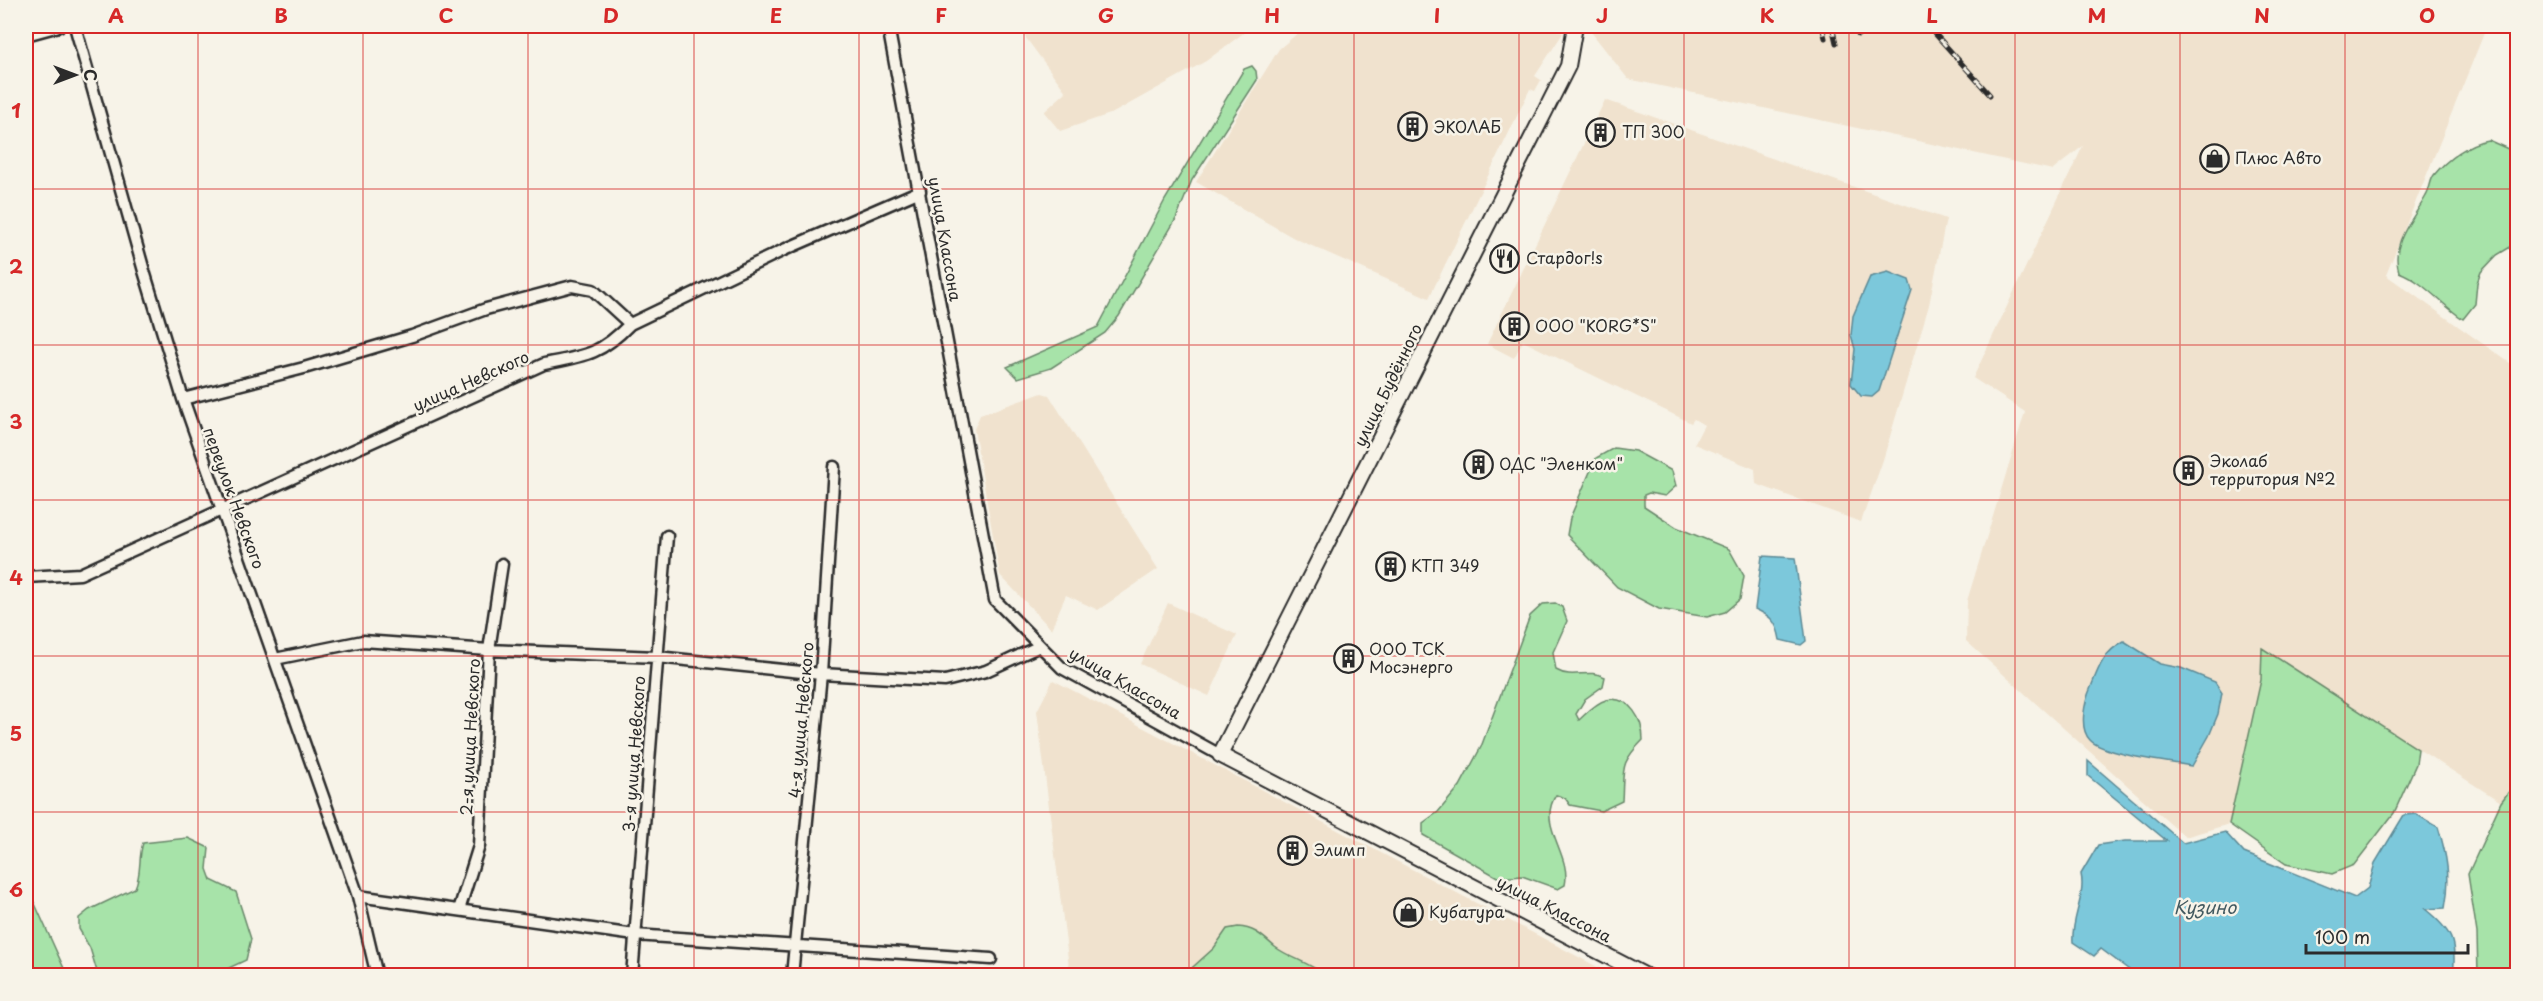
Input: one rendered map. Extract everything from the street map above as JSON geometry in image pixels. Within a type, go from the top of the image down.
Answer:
[{"type":"street","points":[[26,35],[59,26]]},
{"type":"street","name":"переулок Невского","points":[[75,26],[144,272],[183,399],[358,896],[377,975]]},
{"type":"street","name":"улица Классона","points":[[888,26],[995,600],[1062,668],[1220,755],[1646,975]]},
{"type":"street","name":"улица Будённого","points":[[1220,755],[1568,66],[1575,26]]},
{"type":"street","name":"улица Невского","points":[[26,576],[80,574],[544,364],[590,355],[612,342],[630,324],[786,249],[920,191]]},
{"type":"street","points":[[183,399],[282,374],[412,336],[486,309],[572,285],[593,290],[630,324]]},
{"type":"street","name":"4-я улица Невского","points":[[792,975],[821,674],[834,467]]},
{"type":"street","name":"3-я улица Невского","points":[[632,975],[667,536]]},
{"type":"street","name":"2-я улица Невского","points":[[459,910],[479,846],[489,650],[502,564]]},
{"type":"street","points":[[276,659],[363,641],[489,650],[657,657],[821,674],[945,681],[986,671],[1040,646]]},
{"type":"street","points":[[358,896],[635,935],[990,959]]},
{"type":"shaded area","points":[[1017,26],[1253,26],[1206,61],[1113,113],[1060,131],[1044,112],[1066,92]]},
{"type":"shaded area","points":[[1306,26],[1549,26],[1563,33],[1535,76],[1541,80],[1535,91],[1530,89],[1429,298],[1294,238],[1196,182],[1279,49]]},
{"type":"shaded area","points":[[1593,26],[2487,26],[2386,275],[2517,368],[2518,781],[2501,802],[2262,649],[2261,680],[2229,824],[2185,837],[1966,641],[1967,601],[2025,412],[1973,378],[2083,146],[2053,170],[1628,79],[1592,33]]},
{"type":"shaded area","points":[[1605,100],[1946,219],[1929,305],[1883,460],[1861,522],[1756,484],[1755,469],[1694,444],[1704,425],[1694,419],[1691,423],[1523,341],[1514,358],[1487,344]]},
{"type":"shaded area","points":[[1042,393],[1049,395],[1158,569],[1098,610],[1066,595],[1051,629],[1000,575],[974,429],[980,415]]},
{"type":"shaded area","points":[[1168,603],[1237,635],[1209,696],[1140,664]]},
{"type":"shaded area","points":[[1053,680],[1609,973],[1608,976],[1070,975],[1037,711]]},
{"type":"green space","points":[[1252,66],[1256,71],[1257,80],[1192,180],[1176,219],[1119,316],[1105,333],[1051,368],[1018,378],[1007,367],[1098,327],[1165,200],[1244,69]]},
{"type":"green space","points":[[2488,140],[2517,153],[2517,243],[2497,255],[2481,272],[2477,283],[2475,304],[2463,319],[2416,281],[2399,272],[2398,251],[2404,232],[2427,194],[2434,175],[2459,153],[2473,144]]},
{"type":"green space","points":[[1614,448],[1635,451],[1672,471],[1676,486],[1665,496],[1649,493],[1644,495],[1644,506],[1676,527],[1729,549],[1744,576],[1740,599],[1725,612],[1707,617],[1659,609],[1617,587],[1567,535],[1570,518],[1596,458]]},
{"type":"green space","points":[[1555,603],[1562,607],[1567,621],[1553,652],[1556,670],[1568,674],[1593,674],[1605,677],[1603,686],[1585,699],[1576,714],[1579,720],[1602,701],[1614,699],[1622,701],[1638,717],[1643,740],[1626,761],[1622,801],[1601,811],[1570,805],[1565,798],[1556,795],[1551,806],[1550,817],[1566,873],[1565,885],[1558,889],[1522,876],[1499,878],[1423,835],[1423,823],[1438,812],[1460,786],[1481,747],[1530,616],[1543,604]]},
{"type":"green space","points":[[2262,648],[2418,749],[2416,764],[2394,813],[2354,865],[2332,874],[2286,864],[2229,824],[2261,680]]},
{"type":"green space","points":[[2517,781],[2517,975],[2478,975],[2477,933],[2468,874],[2501,802]]},
{"type":"green space","points":[[188,838],[209,848],[207,869],[211,880],[236,892],[251,939],[246,960],[214,975],[98,975],[90,948],[79,929],[79,918],[89,910],[135,888],[143,843]]},
{"type":"green space","points":[[26,884],[67,975],[26,975]]},
{"type":"green space","points":[[1238,927],[1254,931],[1281,951],[1325,975],[1184,975],[1214,948],[1227,929]]},
{"type":"water","points":[[1888,272],[1909,280],[1912,290],[1879,391],[1872,397],[1861,396],[1851,384],[1855,349],[1851,335],[1853,316],[1870,277]]},
{"type":"water","points":[[1762,556],[1795,558],[1806,641],[1801,645],[1780,640],[1772,620],[1755,609]]},
{"type":"water","points":[[2124,641],[2160,664],[2181,668],[2215,682],[2222,693],[2218,714],[2209,736],[2192,766],[2109,750],[2090,740],[2086,735],[2084,714],[2094,679],[2107,655]]},
{"type":"water","name":"Кузино","points":[[2088,761],[2183,843],[2225,832],[2244,853],[2355,898],[2368,888],[2375,863],[2404,815],[2416,814],[2438,827],[2444,848],[2448,877],[2445,908],[2425,909],[2441,924],[2451,938],[2454,953],[2453,975],[2136,975],[2101,949],[2094,956],[2073,942],[2073,933],[2082,891],[2081,874],[2098,845],[2125,841],[2167,841],[2088,776]]},
{"type":"railway","points":[[1822,26],[1825,38]]},
{"type":"railway","points":[[1832,26],[1836,43]]},
{"type":"railway","points":[[1855,26],[1858,35]]},
{"type":"railway","points":[[1928,26],[1990,95]]},
{"type":"place","name":"ЭКОЛАБ","points":[[1413,127]]},
{"type":"place","name":"ТП 300","points":[[1601,132]]},
{"type":"place","name":"Плюс Авто","points":[[2214,158]]},
{"type":"place","name":"Стардог!s","points":[[1505,258]]},
{"type":"place","name":"ООО \"KORG*S\"","points":[[1514,326]]},
{"type":"place","name":"ОДС \"Эленком\"","points":[[1478,464]]},
{"type":"place","name":"Эколаб территория №2","points":[[2189,470]]},
{"type":"place","name":"КТП 349","points":[[1390,566]]},
{"type":"place","name":"ООО ТСК Мосэнерго","points":[[1348,658]]},
{"type":"place","name":"Элимп","points":[[1293,850]]},
{"type":"place","name":"Кубатура","points":[[1408,912]]}]
